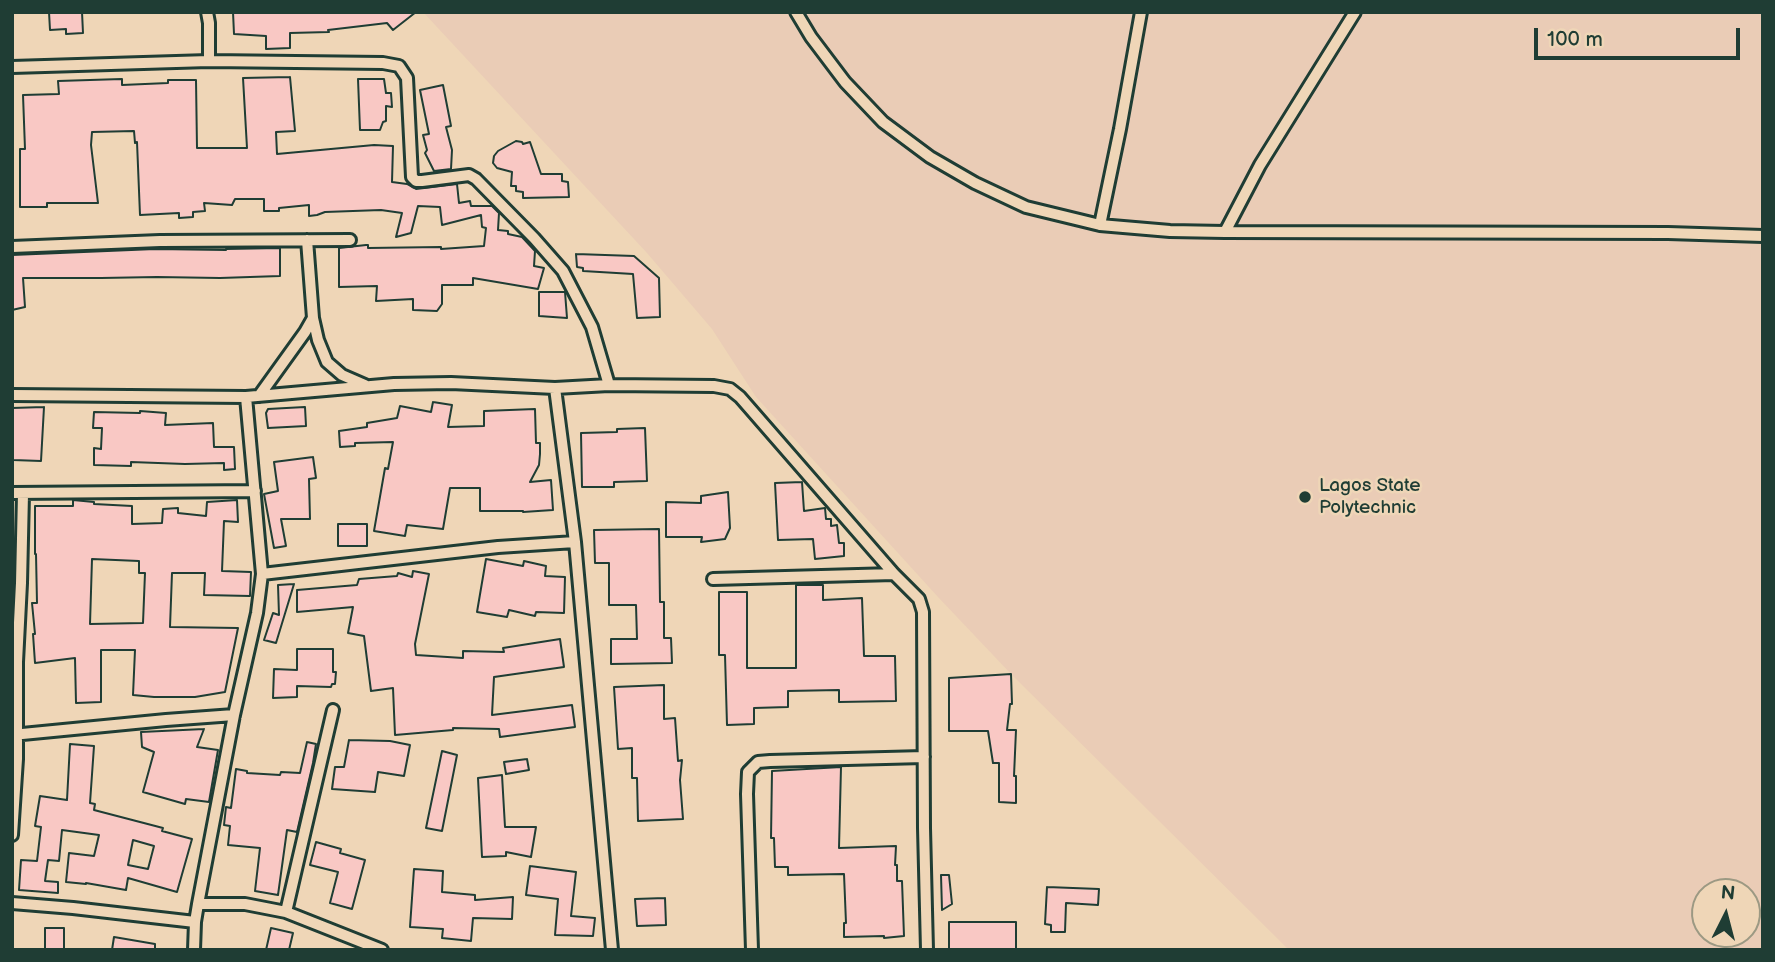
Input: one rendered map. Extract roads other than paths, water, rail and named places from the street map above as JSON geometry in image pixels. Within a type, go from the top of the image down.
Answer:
[{"type":"street","points":[[206,12],[209,23],[209,61]]},
{"type":"street","points":[[796,12],[845,82],[883,122],[930,157],[975,183],[1026,207],[1100,225],[1225,232],[1668,233],[1763,236]]},
{"type":"street","points":[[1100,225],[1142,12]]},
{"type":"street","points":[[1225,232],[1259,165],[1355,12]]},
{"type":"street","points":[[12,67],[209,61],[383,63],[400,66],[407,78],[412,177],[416,181],[422,181],[469,175],[534,238],[563,271],[592,327],[608,385]]},
{"type":"street","points":[[307,240],[313,318],[318,340],[327,362],[342,375],[365,385]]},
{"type":"street","points":[[12,247],[160,241],[350,240]]},
{"type":"street","points":[[259,396],[313,318]]},
{"type":"street","points":[[12,395],[246,397],[365,385],[451,383],[555,388],[608,385],[714,386],[730,389],[919,599],[923,612],[927,950]]},
{"type":"street","points":[[555,388],[576,542],[612,950]]},
{"type":"street","points":[[194,950],[198,904],[234,715],[257,613],[262,574],[246,397]]},
{"type":"street","points":[[12,835],[17,759],[14,735],[21,583],[18,494],[255,491]]},
{"type":"street","points":[[262,574],[498,547],[576,542]]},
{"type":"street","points":[[713,579],[894,574]]},
{"type":"street","points":[[286,912],[333,710]]},
{"type":"street","points":[[14,735],[234,715]]},
{"type":"street","points":[[751,950],[748,772],[758,762],[925,757]]},
{"type":"street","points":[[12,903],[195,922]]},
{"type":"street","points":[[198,904],[245,904],[286,912],[382,950]]},
{"type":"place","name":"Lagos State Polytechnic","points":[[1305,497]]}]
